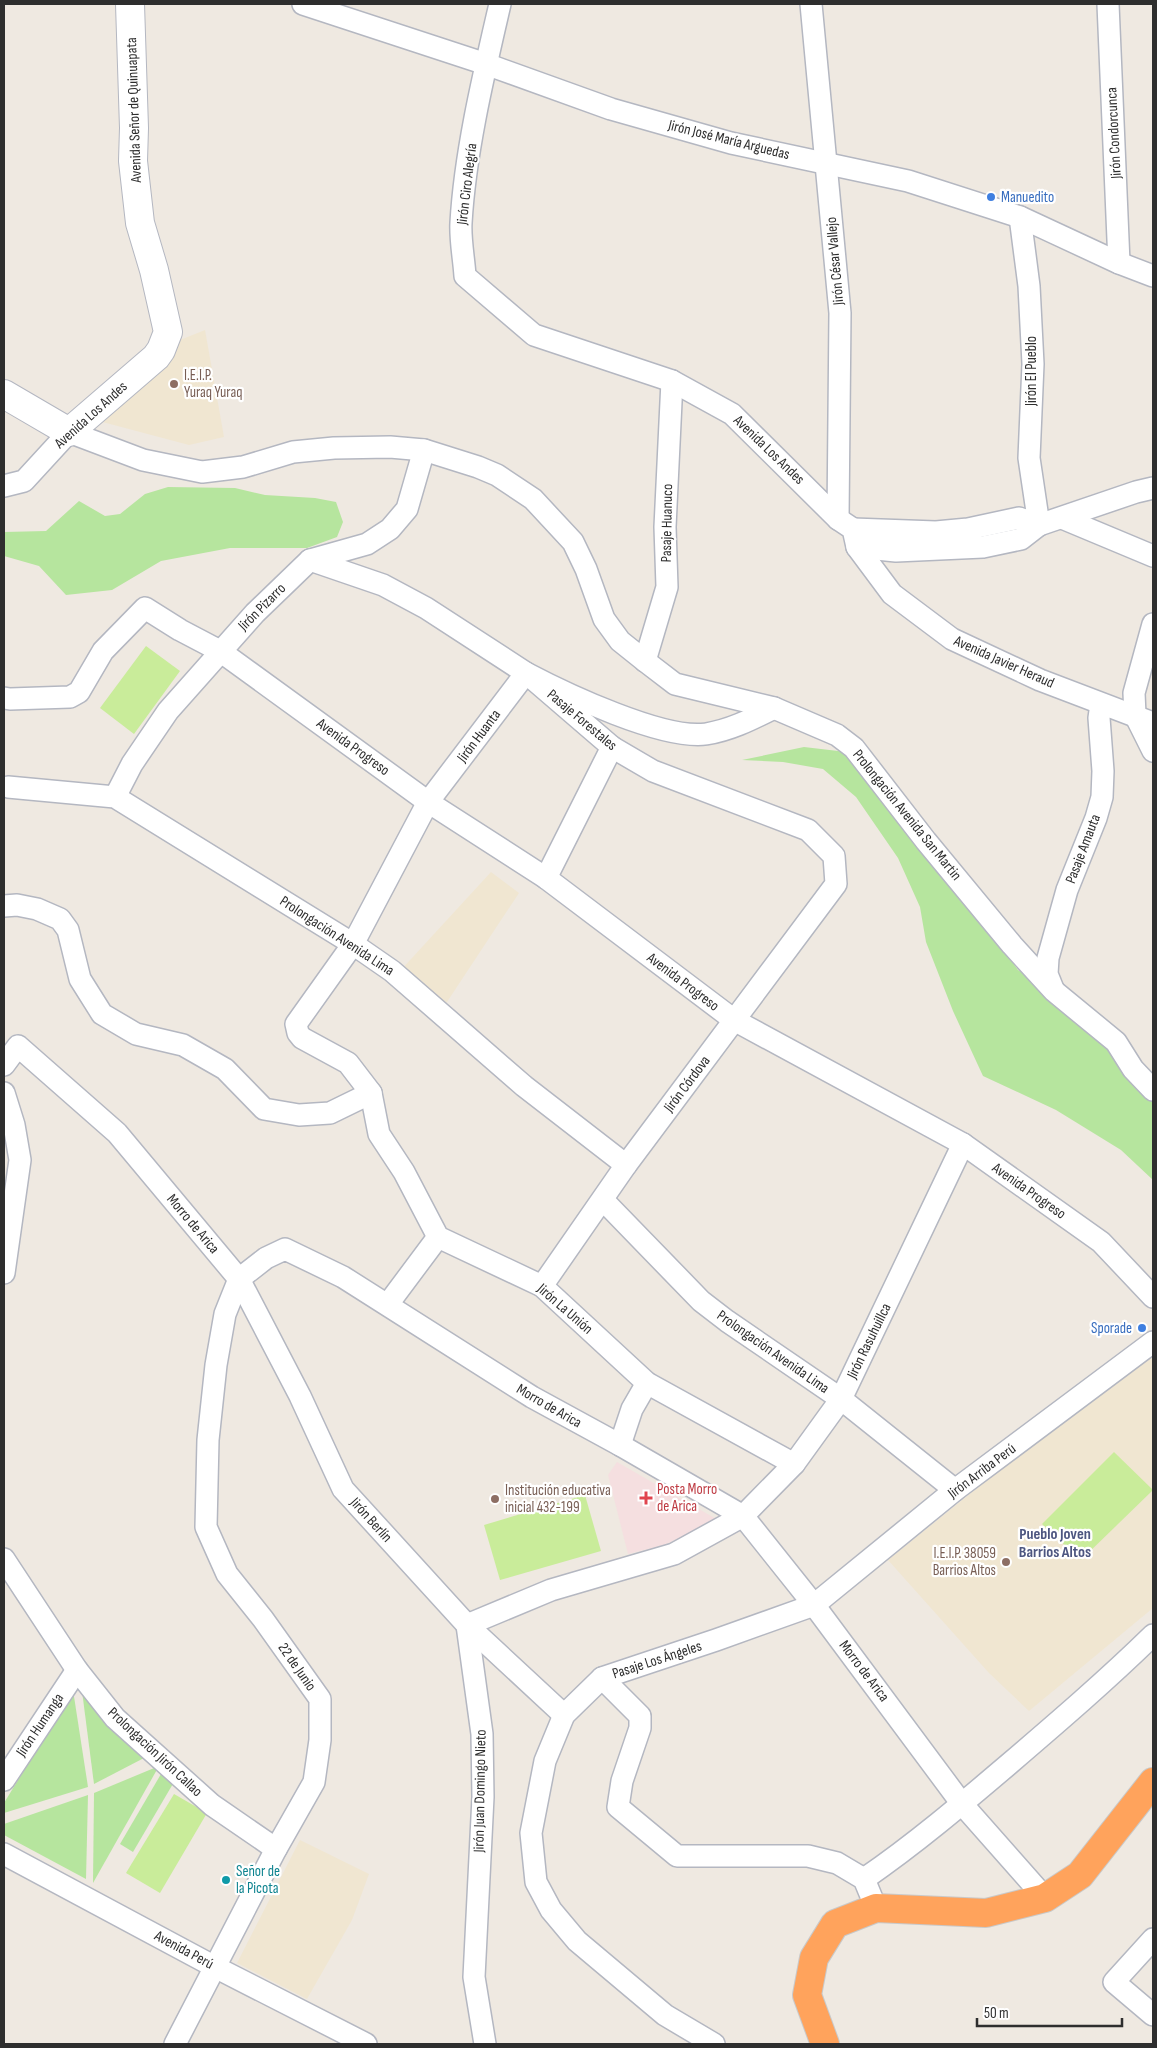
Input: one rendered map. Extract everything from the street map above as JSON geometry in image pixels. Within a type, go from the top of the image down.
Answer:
[{"type":"highway","points":[[825,2044],[807,1995],[814,1958],[835,1924],[876,1908],[986,1913],[1044,1898],[1080,1874],[1153,1782]]},
{"type":"street","name":"Avenida Señor de Quinuapata","points":[[130,4],[134,128],[133,161],[139,214],[168,332]]},
{"type":"street","name":"Jirón José María Arguedas","points":[[303,4],[486,64],[611,109],[731,143],[908,181],[1020,218],[1119,263],[1153,276]]},
{"type":"street","name":"Jirón Ciro Alegría","points":[[500,4],[486,64],[468,165],[460,224],[465,276],[534,335]]},
{"type":"street","name":"Jirón César Vallejo","points":[[811,4],[840,313],[849,532]]},
{"type":"street","name":"Jirón Condorcunca","points":[[1108,4],[1119,263]]},
{"type":"street","name":"Jirón El Pueblo","points":[[1020,218],[1029,286],[1033,364],[1029,458],[1039,524]]},
{"type":"street","name":"Avenida Los Andes","points":[[4,486],[24,481],[69,432],[156,357],[168,332]]},
{"type":"street","name":"Avenida Los Andes","points":[[534,335],[672,381],[732,414],[849,532]]},
{"type":"street","name":"Pasaje Huanuco","points":[[645,661],[667,588],[665,527],[672,381]]},
{"type":"street","points":[[4,394],[69,432]]},
{"type":"street","name":"Prolongación Avenida San Martin","points":[[69,432],[142,460],[202,472],[243,466],[301,451],[334,448],[390,447],[424,450],[497,475],[533,500],[573,542],[586,569],[604,619],[620,641],[675,684],[774,708],[837,736],[854,748],[926,841],[1012,945],[1054,991],[1116,1042],[1133,1069],[1153,1090]]},
{"type":"street","name":"Jirón Pizarro","points":[[115,797],[132,764],[168,711],[255,613],[310,560],[366,544],[390,529],[407,509],[424,450]]},
{"type":"street","points":[[849,532],[896,551],[983,547],[1021,539],[1039,524],[1153,488]]},
{"type":"street","points":[[1062,518],[1153,556]]},
{"type":"street","name":"Avenida Javier Heraud","points":[[849,532],[892,594],[952,640],[1040,680],[1144,719]]},
{"type":"street","name":"Pasaje Forestales","points":[[310,560],[383,585],[426,608],[526,673],[612,747],[653,771],[808,830],[834,856],[836,884]]},
{"type":"street","name":"Avenida Progreso","points":[[4,698],[70,697],[79,692],[103,651],[145,608],[180,630],[220,651],[428,802],[546,878],[734,1020],[963,1144],[1101,1242],[1153,1297]]},
{"type":"street","points":[[1153,624],[1134,693],[1153,751]]},
{"type":"street","points":[[526,673],[556,688],[628,718],[678,733],[705,734],[729,729],[774,708]]},
{"type":"street","name":"Jirón Huanta","points":[[371,1093],[348,1063],[302,1038],[298,1033],[296,1024],[353,944],[428,802],[526,673]]},
{"type":"street","name":"Pasaje Amauta","points":[[1054,991],[1047,974],[1048,958],[1067,890],[1096,818],[1102,797],[1103,771],[1099,718],[1101,704]]},
{"type":"street","points":[[546,878],[612,747]]},
{"type":"street","name":"Prolongación Avenida Lima","points":[[8,787],[115,797],[353,944],[392,971],[524,1086],[626,1165]]},
{"type":"street","name":"Jirón Córdova","points":[[542,1286],[626,1165],[836,884]]},
{"type":"street","points":[[4,906],[17,905],[37,909],[60,919],[68,930],[80,979],[102,1014],[136,1034],[184,1045],[225,1070],[264,1109],[299,1115],[330,1113],[371,1093],[379,1134],[404,1172],[438,1237],[388,1304]]},
{"type":"street","name":"Morro de Arica","points":[[4,1065],[18,1046],[90,1108],[117,1133],[239,1279],[266,1258],[285,1249],[343,1277],[532,1397],[620,1445],[742,1516],[814,1605],[962,1804],[1044,1898]]},
{"type":"street","points":[[4,1093],[14,1125],[20,1160],[4,1273]]},
{"type":"street","name":"Jirón Rasuhuillca","points":[[742,1516],[794,1464],[841,1399],[963,1144]]},
{"type":"street","name":"Prolongación Avenida Lima","points":[[603,1200],[701,1301],[841,1399],[955,1490]]},
{"type":"street","name":"Jirón La Unión","points":[[438,1237],[542,1286],[647,1383],[794,1464]]},
{"type":"street","name":"Jirón Berlín","points":[[239,1279],[300,1396],[342,1489],[467,1625],[564,1715]]},
{"type":"street","name":"22 de Junio","points":[[175,2044],[276,1849],[314,1782],[320,1740],[320,1699],[263,1619],[227,1574],[206,1527],[208,1440],[216,1365],[225,1314],[239,1279]]},
{"type":"street","name":"Jirón Arriba Perú","points":[[814,1605],[955,1490],[1153,1342]]},
{"type":"street","points":[[620,1445],[632,1409],[647,1383]]},
{"type":"street","points":[[467,1625],[551,1590],[674,1554],[742,1516]]},
{"type":"street","name":"Prolongación Jirón Callao","points":[[4,1559],[77,1670],[115,1718],[212,1805],[276,1849]]},
{"type":"street","name":"Pasaje Los Ángeles","points":[[714,2044],[665,2015],[577,1941],[551,1910],[536,1882],[531,1833],[545,1761],[564,1715],[602,1678],[814,1605]]},
{"type":"street","name":"Jirón Juan Domingo Nieto","points":[[467,1625],[482,1734],[483,1797],[474,1977],[485,2044]]},
{"type":"street","points":[[864,1879],[894,1859],[962,1804],[1104,1683],[1153,1635]]},
{"type":"street","name":"Jirón Humanga","points":[[4,1780],[77,1670]]},
{"type":"street","points":[[602,1678],[640,1716],[640,1728],[622,1781],[618,1807],[677,1856],[808,1856],[837,1863],[864,1879],[876,1908]]},
{"type":"street","name":"Avenida Perú","points":[[4,1854],[215,1967],[366,2044]]},
{"type":"street","points":[[1153,1939],[1114,1982],[1153,2015]]},
{"type":"shaded area","name":"I.E.I.P. Yuraq Yuraq","points":[[205,330],[224,437],[189,445],[95,420],[175,342]]},
{"type":"shaded area","points":[[491,872],[519,893],[443,1008],[400,971]]},
{"type":"shaded area","points":[[1153,1356],[1153,1608],[1029,1711],[989,1673],[888,1560],[1018,1455]]},
{"type":"shaded area","name":"Posta Morro de Arica","points":[[617,1462],[718,1520],[664,1545],[628,1554],[608,1475]]},
{"type":"shaded area","points":[[300,1840],[369,1874],[352,1920],[307,1999],[237,1963]]},
{"type":"green space","points":[[168,487],[235,488],[265,495],[315,498],[336,502],[343,522],[337,537],[307,548],[230,548],[161,561],[112,590],[66,595],[39,566],[4,556],[4,532],[46,531],[79,501],[105,516],[120,514],[145,494]]},
{"type":"green space","points":[[146,646],[180,671],[134,734],[100,708]]},
{"type":"green space","points":[[804,747],[855,753],[963,891],[1018,970],[1079,1009],[1153,1091],[1153,1180],[1121,1150],[1056,1110],[983,1076],[953,1011],[926,942],[920,907],[898,858],[856,797],[823,769],[783,762],[742,760]]},
{"type":"green space","points":[[1114,1452],[1153,1490],[1081,1560],[1042,1524]]},
{"type":"green space","points":[[585,1495],[601,1551],[500,1580],[484,1525]]},
{"type":"green space","points":[[73,1690],[88,1787],[4,1813],[4,1803]]},
{"type":"green space","points":[[82,1691],[144,1758],[94,1784]]},
{"type":"green space","points":[[159,1766],[93,1883],[94,1793]]},
{"type":"green space","points":[[161,1774],[174,1782],[133,1852],[120,1844]]},
{"type":"green space","points":[[174,1794],[207,1813],[160,1893],[126,1873]]},
{"type":"green space","points":[[88,1795],[86,1879],[4,1835],[4,1824]]},
{"type":"place","name":"Manuedito","points":[[991,197]]},
{"type":"place","name":"I.E.I.P. Yuraq Yuraq","points":[[174,384]]},
{"type":"place","name":"Sporade","points":[[1142,1328]]},
{"type":"place","name":"Posta Morro de Arica","points":[[646,1498]]},
{"type":"place","name":"Institución educativa inicial 432-199","points":[[495,1499]]},
{"type":"place","name":"I.E.I.P. 38059 Barrios Altos","points":[[1006,1562]]},
{"type":"place","name":"Señor de la Picota","points":[[226,1880]]},
{"type":"district","name":"Pueblo Joven Barrios Altos","points":[[1055,1543]]}]
